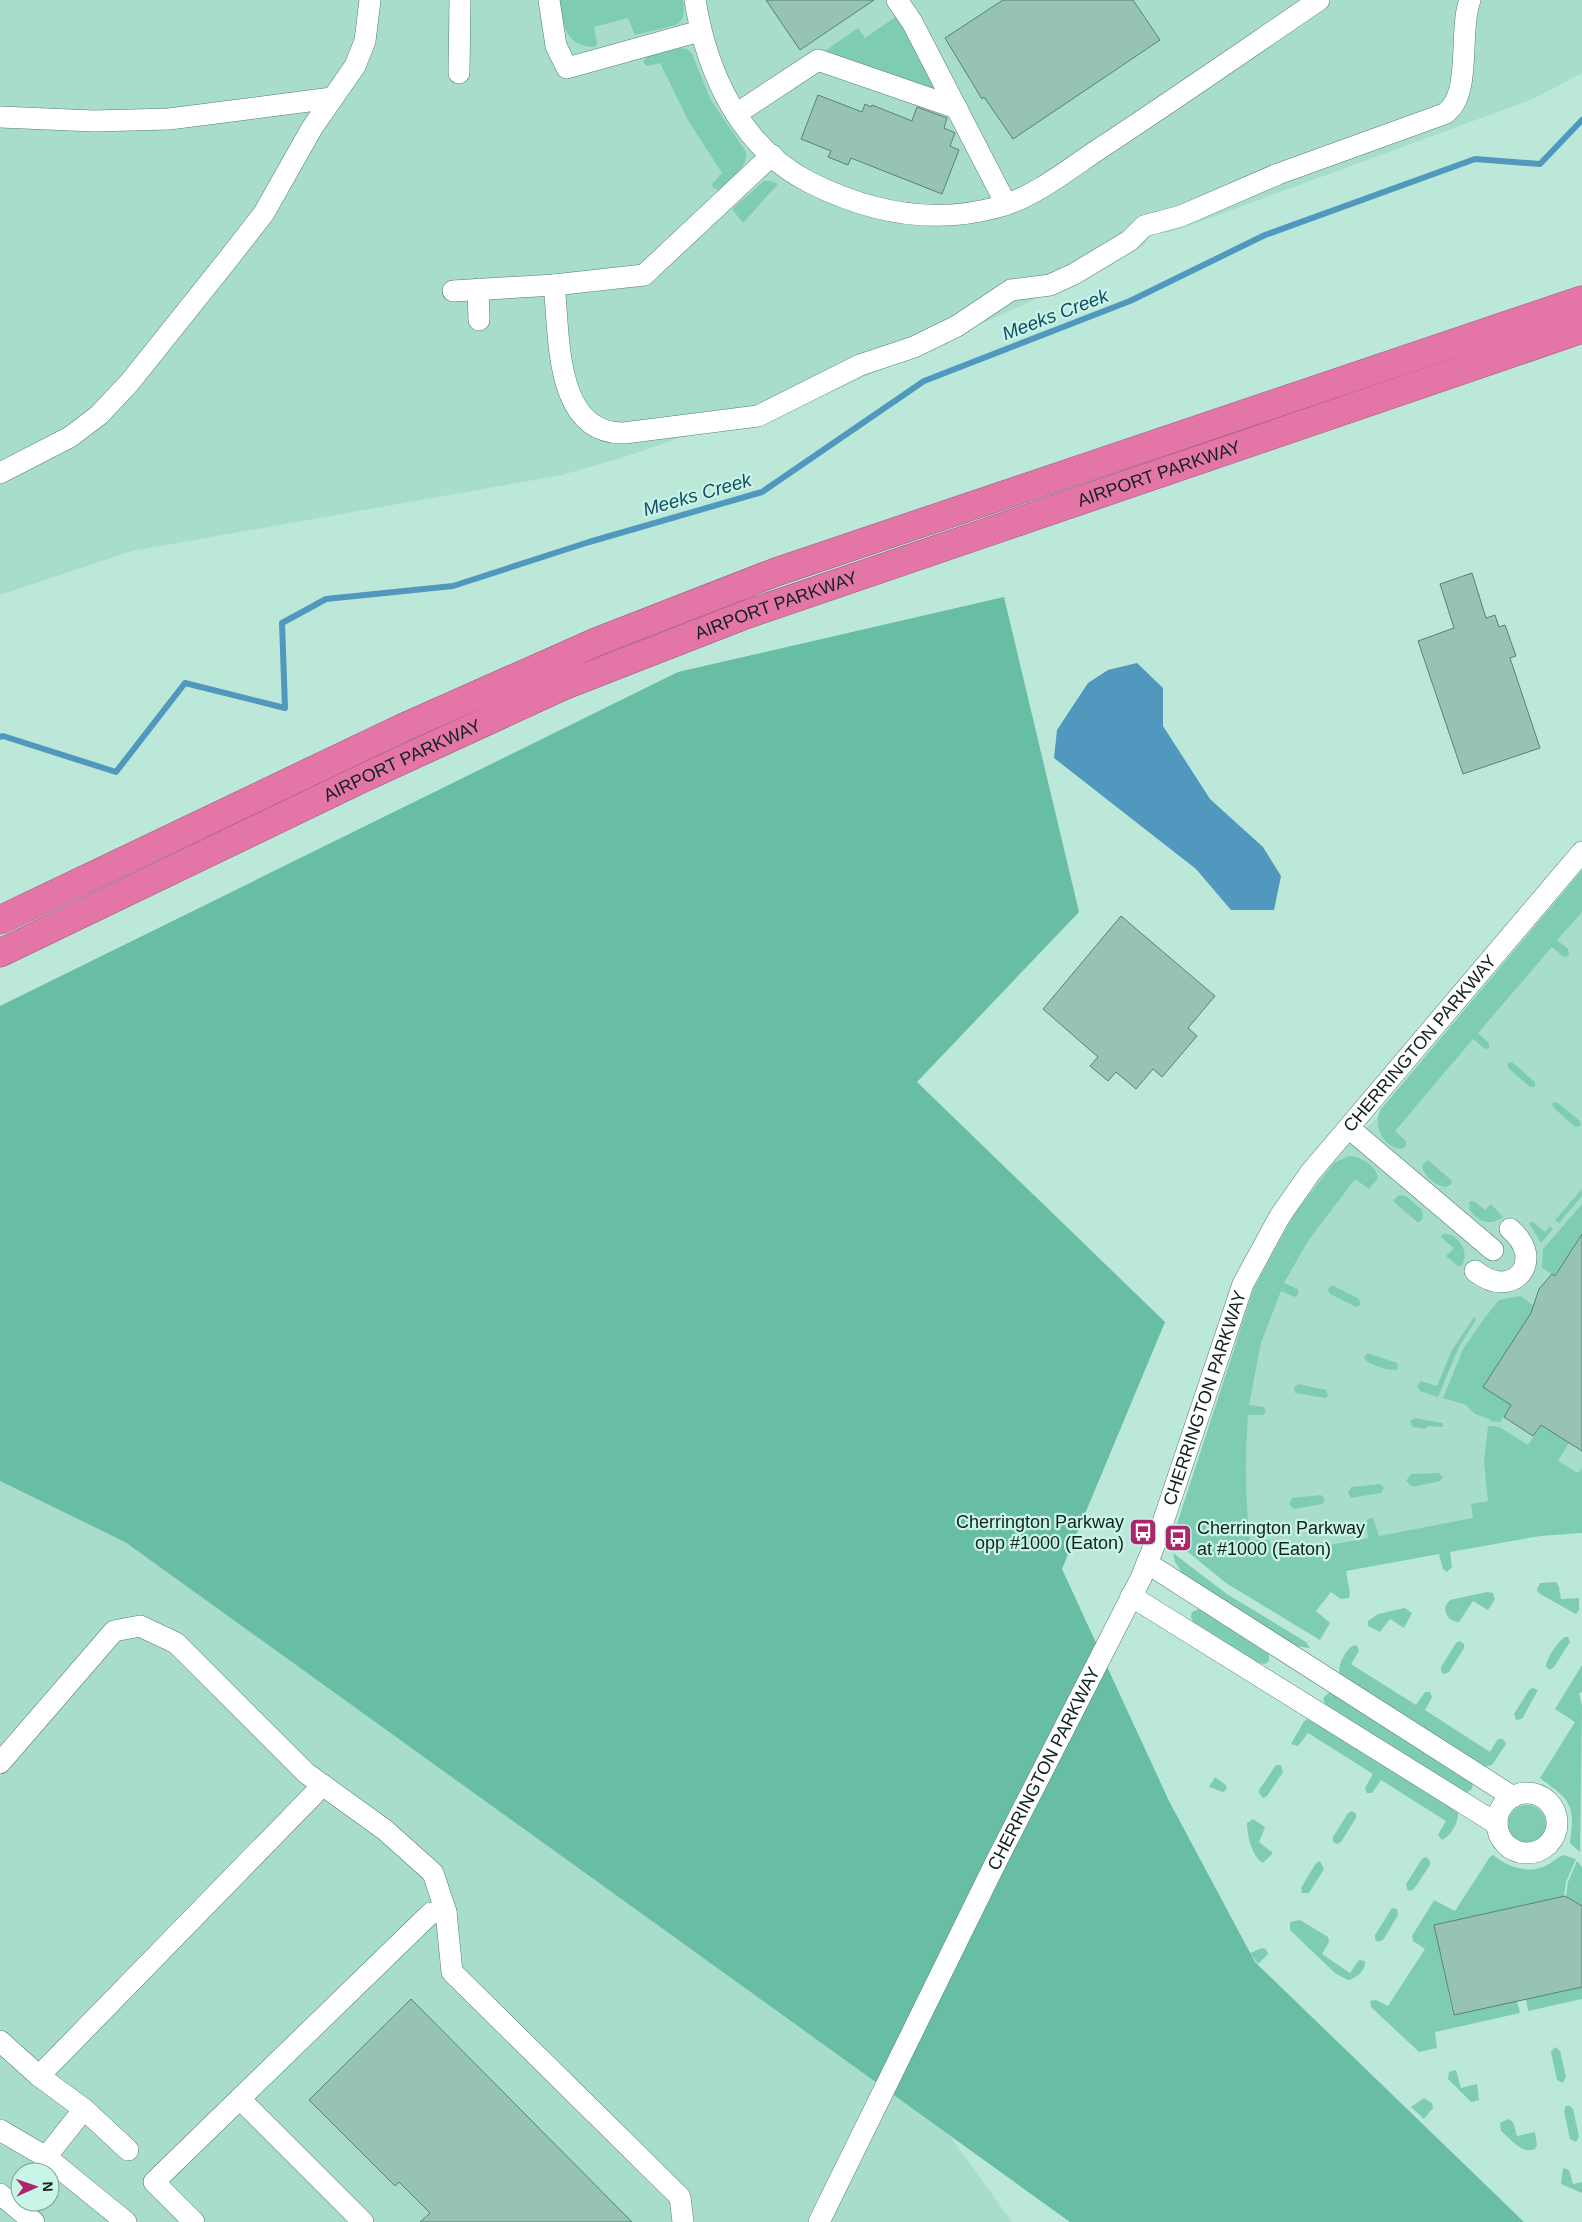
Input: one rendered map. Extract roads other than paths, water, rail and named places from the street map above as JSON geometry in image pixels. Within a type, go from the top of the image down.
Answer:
[{"type":"highway","points":[[1311,392],[1582,292]]},
{"type":"highway","name":"AIRPORT PARKWAY","points":[[0,920],[400,729],[596,642],[776,572],[1582,300]]},
{"type":"highway","name":"AIRPORT PARKWAY","points":[[0,953],[360,780],[563,686],[745,615],[1582,329]]},
{"type":"street","points":[[0,473],[78,431],[100,415],[130,382],[264,213],[299,149],[360,54],[368,28],[370,0]]},
{"type":"street","points":[[460,0],[460,73]]},
{"type":"street","points":[[549,0],[556,46],[567,68],[700,31]]},
{"type":"street","points":[[695,0],[700,31],[715,76],[736,114],[772,155],[803,179],[848,200],[893,213],[939,217],[982,212],[1006,204],[1046,183],[1319,0]]},
{"type":"street","points":[[898,0],[912,22],[1006,204]]},
{"type":"street","points":[[554,285],[559,350],[566,382],[582,415],[596,427],[613,433],[624,433],[758,416],[860,365],[914,347],[957,326],[1011,290],[1050,285],[1074,274],[1129,241],[1144,226],[1181,216],[1278,174],[1444,114],[1452,109],[1459,91],[1470,0]]},
{"type":"street","points":[[736,114],[818,60],[957,108]]},
{"type":"street","points":[[0,117],[94,121],[169,119],[332,98]]},
{"type":"street","points":[[453,291],[554,285],[644,275],[772,155]]},
{"type":"street","points":[[478,289],[479,320]]},
{"type":"street","name":"CHERRINGTON PARKWAY","points":[[819,2222],[995,1864],[1132,1596],[1161,1526],[1234,1310],[1251,1267],[1292,1197],[1582,852]]},
{"type":"street","points":[[1349,1128],[1493,1250]]},
{"type":"street","points":[[1475,1271],[1487,1280],[1498,1283],[1509,1281],[1519,1275],[1526,1260],[1526,1248],[1521,1238],[1510,1229]]},
{"type":"street","points":[[1146,1563],[1513,1797]]},
{"type":"street","points":[[1132,1596],[1497,1824]]},
{"type":"street","points":[[0,1763],[114,1631],[140,1626],[176,1643],[306,1773],[385,1830],[433,1872],[446,1912],[452,1972],[680,2197],[683,2222]]},
{"type":"street","points":[[40,2076],[323,1786]]},
{"type":"street","points":[[1524,1793],[1535,1793],[1545,1798],[1552,1805],[1557,1815],[1556,1836],[1541,1851],[1522,1853],[1505,1844],[1500,1837],[1497,1824],[1501,1809],[1513,1797],[1524,1793]]},
{"type":"street","points":[[194,2222],[154,2182],[431,1913],[446,1912]]},
{"type":"street","points":[[0,2041],[40,2076],[84,2109],[128,2150]]},
{"type":"street","points":[[240,2099],[363,2222]]},
{"type":"street","points":[[46,2157],[84,2109]]},
{"type":"street","points":[[0,2130],[46,2157],[122,2221]]},
{"type":"street","points":[[0,2194],[34,2222]]},
{"type":"water","points":[[1137,663],[1163,688],[1163,726],[1210,799],[1263,847],[1281,876],[1274,910],[1231,910],[1196,869],[1054,758],[1057,730],[1088,683],[1108,670]]},
{"type":"waterway","name":"Meeks Creek","points":[[0,737],[3,736],[116,772],[185,683],[285,708],[282,623],[326,599],[453,586],[589,542],[762,492],[924,381],[1130,301],[1265,235],[1475,159],[1540,164],[1582,120]]},
{"type":"place","name":"Cherrington Parkway opp #1000 (Eaton)","points":[[1143,1532]]},
{"type":"place","name":"Cherrington Parkway at #1000 (Eaton)","points":[[1178,1538]]}]
